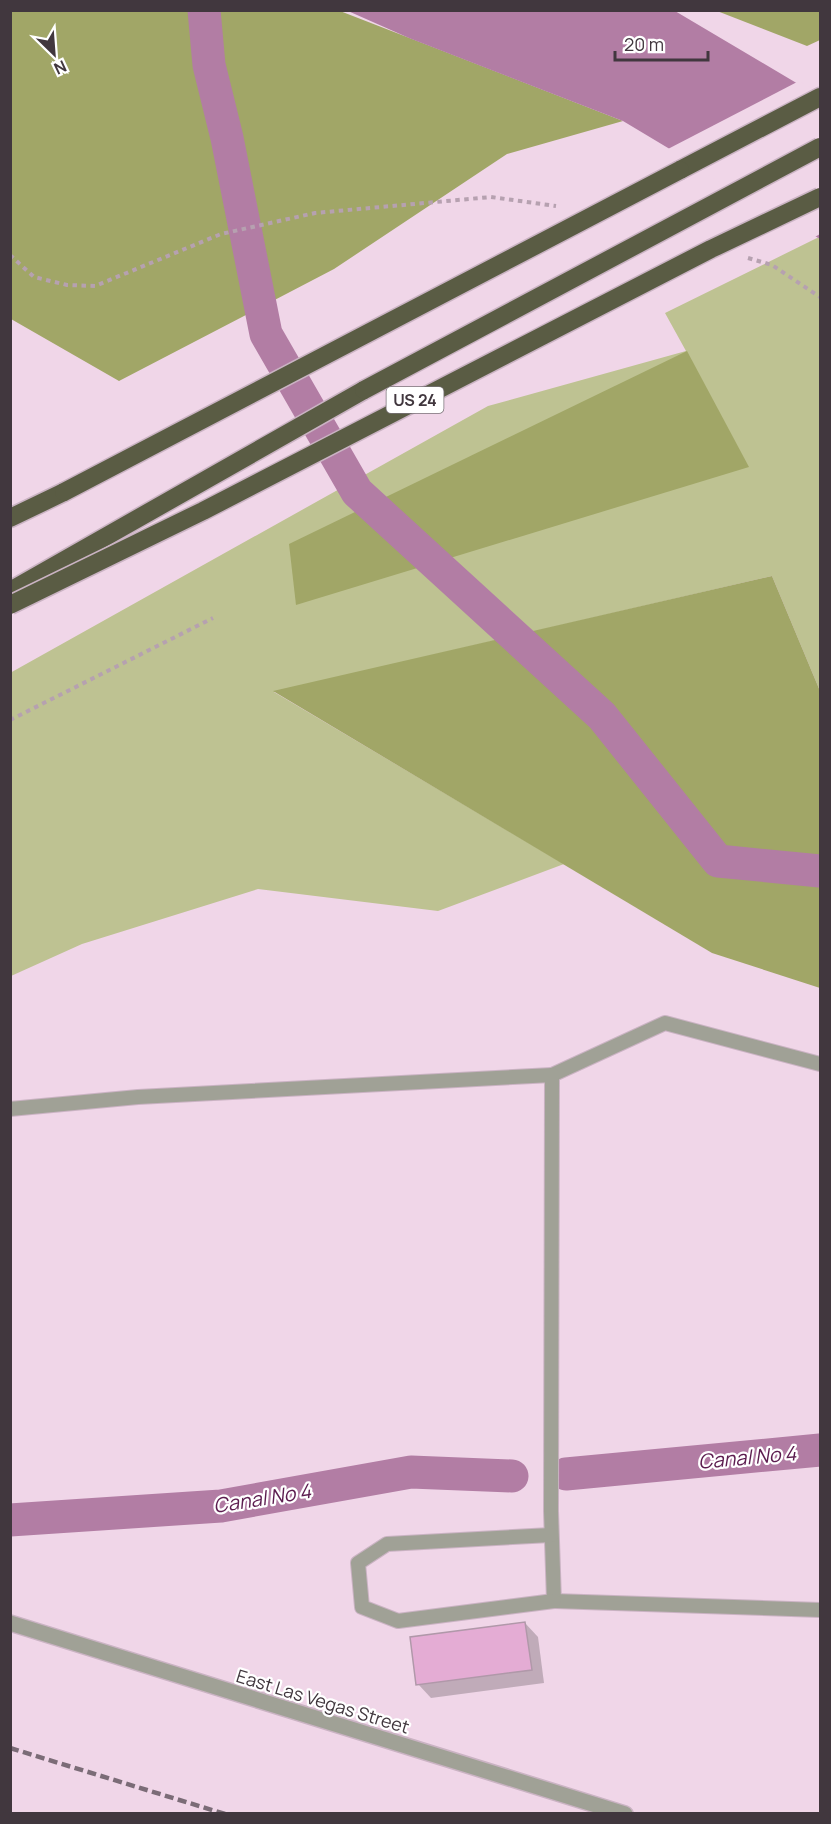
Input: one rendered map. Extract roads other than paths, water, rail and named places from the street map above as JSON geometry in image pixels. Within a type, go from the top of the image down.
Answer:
[{"type":"highway","points":[[10,518],[64,492],[820,97]]},
{"type":"highway","points":[[10,591],[384,379],[820,147]]},
{"type":"highway","name":"US 24","points":[[10,605],[213,506],[701,254],[820,197]]},
{"type":"street","name":"East Las Vegas Street","points":[[10,1623],[625,1814]]},
{"type":"lane","points":[[10,1109],[138,1097],[552,1076],[665,1023],[820,1064]]},
{"type":"lane","points":[[552,1076],[551,1535],[554,1601]]},
{"type":"lane","points":[[551,1535],[387,1544],[358,1563],[362,1607],[398,1622],[554,1601],[820,1610]]},
{"type":"waterway","points":[[204,10],[209,65],[227,138],[266,334],[357,492],[602,716],[718,861],[820,871]]},
{"type":"waterway","name":"Canal No 4","points":[[566,1474],[820,1450]]},
{"type":"waterway","name":"Canal No 4","points":[[10,1520],[221,1506],[411,1472],[512,1476]]},
{"type":"railway","points":[[10,1748],[225,1814]]}]
